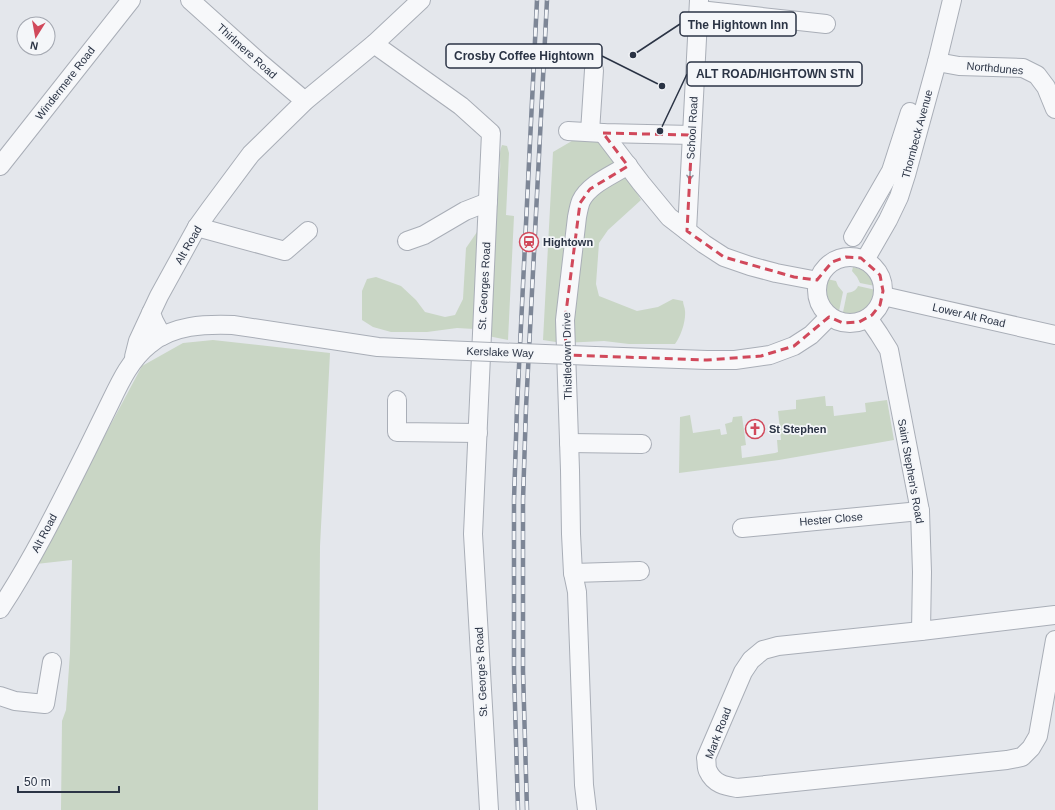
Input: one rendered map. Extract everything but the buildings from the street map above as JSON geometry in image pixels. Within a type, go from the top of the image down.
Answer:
[{"type":"street","name":"Windermere Road","points":[[0,166],[131,0]]},
{"type":"street","name":"Thirlmere Road","points":[[190,0],[305,101]]},
{"type":"street","name":"Alt Road","points":[[134,360],[138,341],[159,296],[197,227],[251,154],[305,101],[374,44],[421,0]]},
{"type":"street","name":"Thornbeck Avenue","points":[[865,260],[888,220],[899,197],[899,173],[937,62],[952,0]]},
{"type":"street","points":[[699,5],[826,24]]},
{"type":"street","name":"School Road","points":[[687,231],[699,5]]},
{"type":"street","name":"St. Georges Road","points":[[374,44],[461,106],[491,133],[473,534]]},
{"type":"street","name":"Northdunes","points":[[937,62],[959,66],[1023,68],[1037,75],[1046,87],[1055,109]]},
{"type":"street","points":[[594,70],[596,132],[628,166],[669,217],[704,244],[724,257],[776,273],[818,280]]},
{"type":"street","points":[[854,237],[899,173],[910,112]]},
{"type":"street","points":[[568,131],[692,136]]},
{"type":"street","name":"Thistledown Drive","points":[[587,810],[584,785],[577,592],[573,572],[571,534],[565,320],[580,203],[583,196],[590,189],[628,166]]},
{"type":"street","points":[[407,241],[424,235],[465,211],[488,202]]},
{"type":"street","points":[[197,227],[285,250],[308,231]]},
{"type":"street","points":[[850,257],[861,258],[874,267],[880,275],[883,286],[883,296],[878,309],[868,318],[859,322],[848,324],[838,322],[829,317],[822,309],[816,291],[818,280],[825,268],[836,259],[850,257]]},
{"type":"street","points":[[159,296],[168,333]]},
{"type":"street","name":"Lower Alt Road","points":[[883,296],[1055,335]]},
{"type":"street","points":[[151,313],[154,321],[168,333]]},
{"type":"street","name":"Kerslake Way","points":[[168,333],[197,325],[215,324],[233,325],[378,347],[735,360],[770,355],[794,346],[811,334],[829,317]]},
{"type":"street","name":"Saint Stephen's Road","points":[[868,318],[889,350],[920,511],[922,572],[921,631]]},
{"type":"street","name":"Alt Road","points":[[0,609],[22,574],[84,456],[124,374],[134,360],[150,344],[168,333]]},
{"type":"street","points":[[397,400],[397,432],[478,433]]},
{"type":"street","points":[[569,443],[642,444]]},
{"type":"street","name":"Hester Close","points":[[742,528],[920,511]]},
{"type":"street","name":"St. George's Road","points":[[473,534],[489,810]]},
{"type":"street","points":[[573,572],[640,572]]},
{"type":"street","name":"Mark Road","points":[[1055,615],[778,646],[763,650],[751,660],[743,672],[706,758],[707,770],[715,781],[723,786],[737,788],[1007,760],[1022,757],[1031,748],[1038,736],[1055,640]]},
{"type":"street","points":[[0,696],[14,701],[45,704],[52,662]]},
{"type":"highlighted area","points":[[603,133],[692,135],[687,231],[724,257],[794,277],[817,280],[832,262],[846,257],[861,258],[880,275],[883,291],[880,305],[872,315],[859,322],[843,323],[829,317],[794,346],[761,356],[707,360],[566,355],[565,320],[580,203],[590,189],[628,166]]},
{"type":"green space","points":[[577,138],[599,141],[616,157],[641,200],[608,230],[599,243],[596,284],[599,296],[637,311],[658,307],[673,299],[683,301],[685,319],[681,333],[675,344],[629,344],[604,341],[562,343],[543,340],[553,152]]},
{"type":"green space","points":[[502,145],[507,146],[509,153],[506,215],[514,216],[508,340],[488,336],[474,329],[457,328],[427,332],[391,332],[373,327],[362,320],[362,291],[367,279],[376,277],[401,286],[416,300],[425,312],[445,317],[455,315],[463,299],[466,248],[477,232],[487,225],[495,198],[499,177]]},
{"type":"green space","points":[[853,267],[861,269],[867,273],[875,286],[860,283],[852,271]]},
{"type":"green space","points":[[827,279],[836,281],[843,292],[838,316],[829,309],[825,300],[824,289]]},
{"type":"green space","points":[[858,286],[876,290],[873,303],[866,312],[861,315],[849,318],[842,317],[847,293],[854,291]]},
{"type":"green space","points":[[213,340],[330,353],[320,546],[318,810],[61,810],[62,721],[66,710],[70,653],[72,560],[36,564],[142,366],[183,343]]},
{"type":"green space","points":[[825,396],[826,406],[833,406],[834,416],[866,412],[865,403],[887,400],[894,440],[779,460],[679,473],[680,417],[690,415],[693,433],[720,429],[721,435],[727,434],[725,424],[732,422],[733,417],[742,416],[746,445],[741,446],[742,458],[778,452],[777,440],[781,440],[778,411],[796,409],[796,400]]},
{"type":"railway","points":[[518,810],[514,671],[514,500],[517,407],[537,0]]},
{"type":"railway","points":[[527,810],[523,671],[523,500],[526,408],[547,0]]},
{"type":"place","name":"The Hightown Inn","points":[[633,55]]},
{"type":"place","name":"Crosby Coffee Hightown","points":[[662,86]]},
{"type":"place","name":"ALT ROAD/HIGHTOWN STN","points":[[660,131]]},
{"type":"place","name":"Hightown","points":[[529,242]]},
{"type":"place","name":"St Stephen","points":[[755,429]]}]
